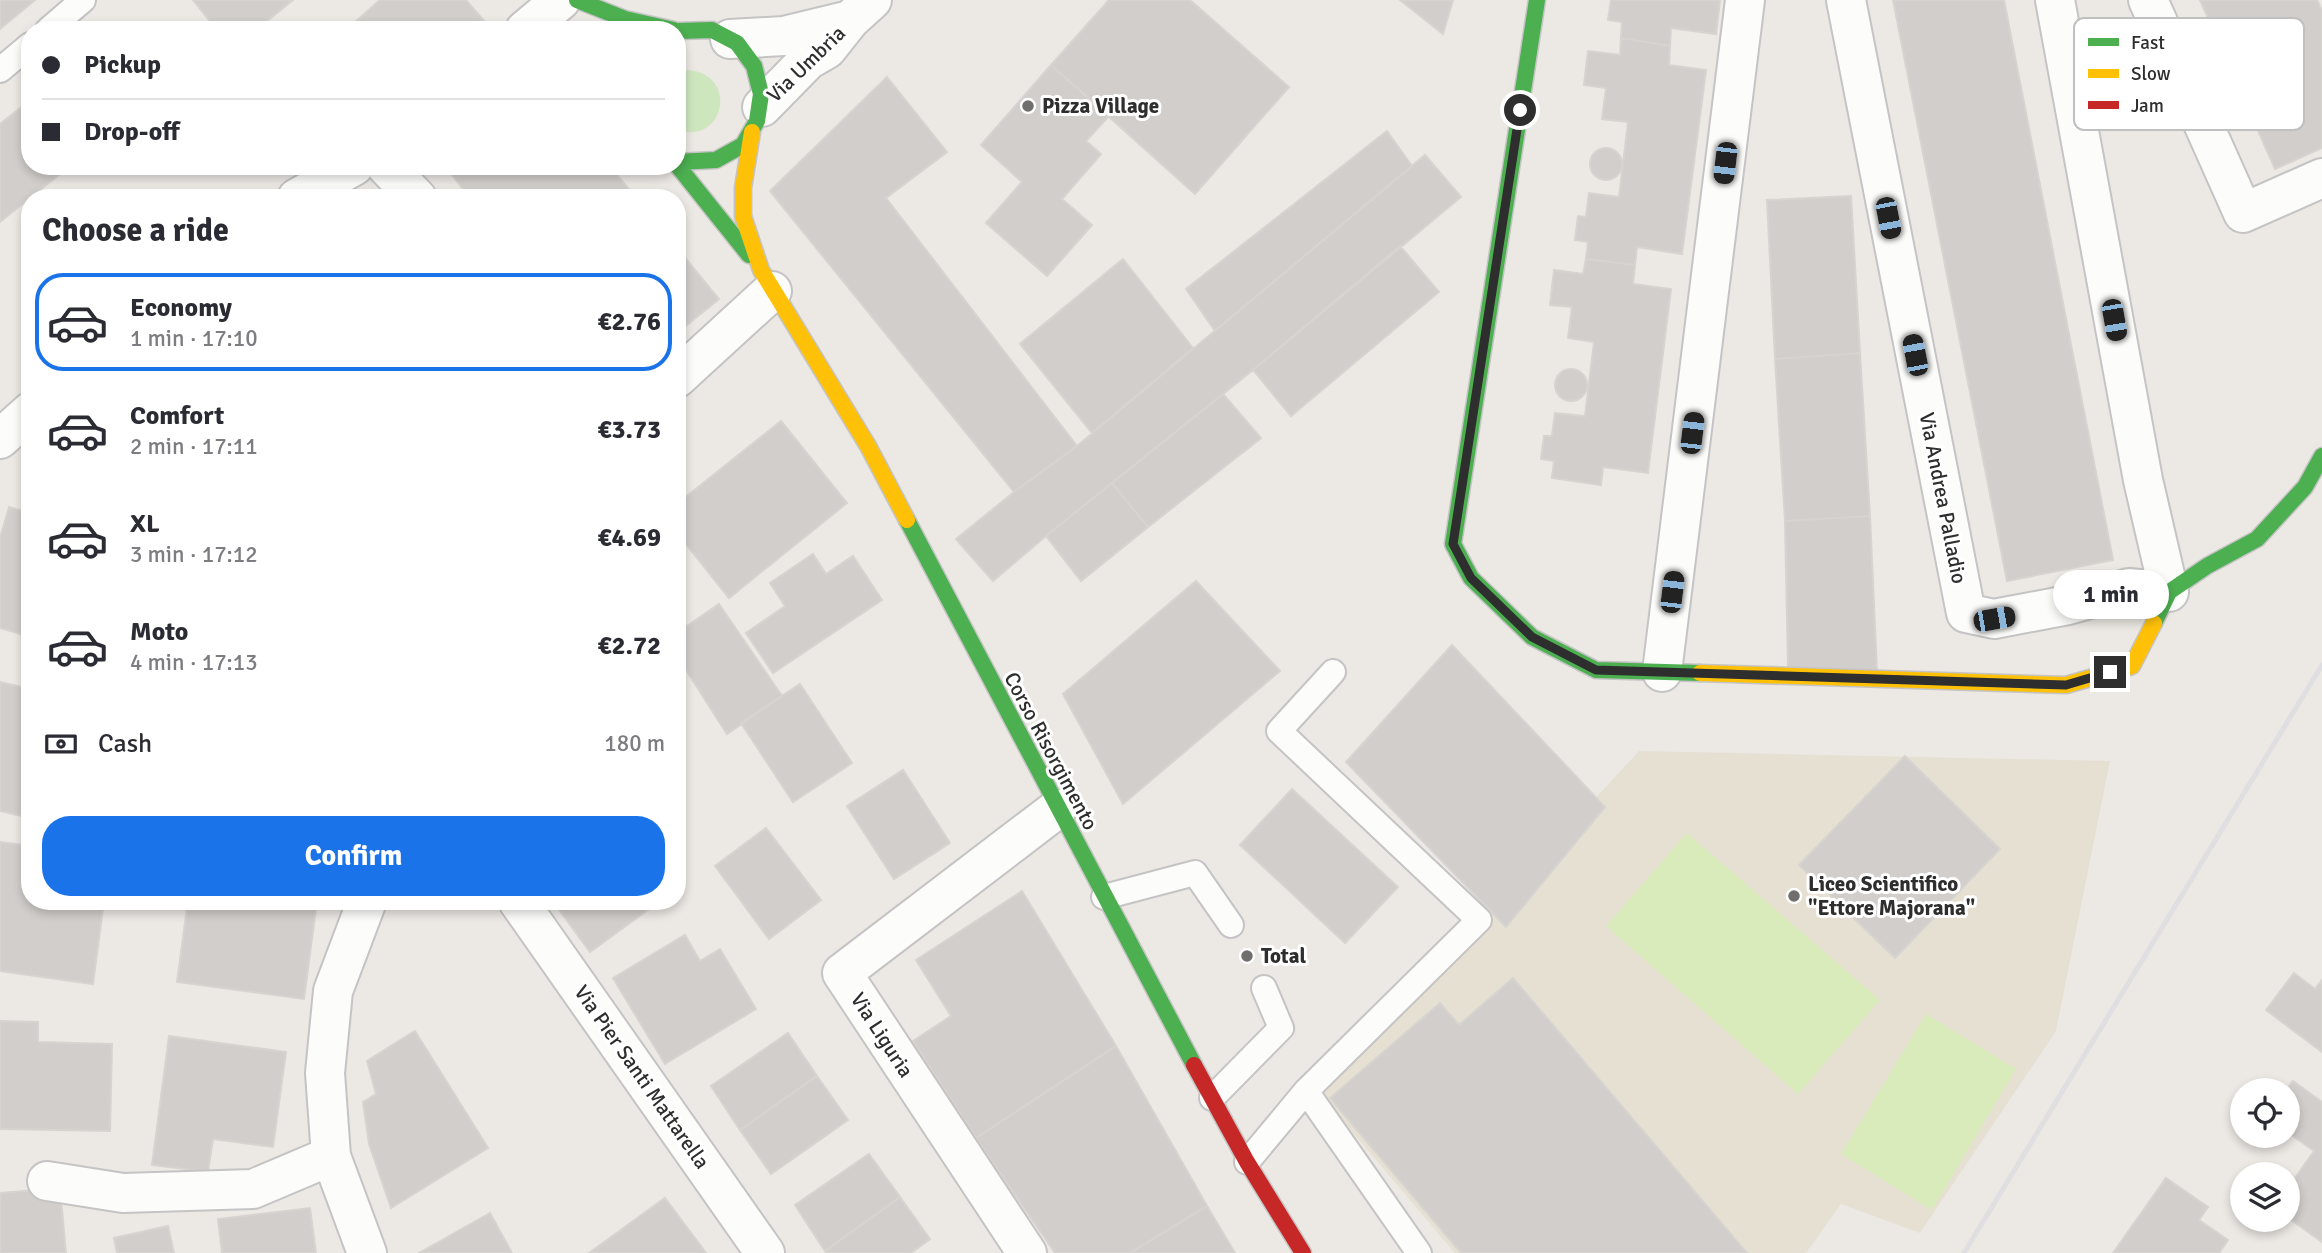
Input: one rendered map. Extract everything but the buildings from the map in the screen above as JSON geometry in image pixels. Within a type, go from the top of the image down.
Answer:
[{"type":"street","points":[[545,21],[569,10],[569,0]]},
{"type":"street","points":[[577,0],[592,8],[632,21]]},
{"type":"street","points":[[1537,0],[1453,544],[1471,578],[1532,637],[1596,670],[2066,685],[2132,666],[2169,592],[2207,566],[2257,539],[2305,487],[2322,456]]},
{"type":"street","points":[[1662,672],[1745,0]]},
{"type":"street","name":"Via Andrea Palladio","points":[[1846,0],[1966,613],[1994,619],[2068,605],[2129,588],[2169,592]]},
{"type":"street","points":[[2055,0],[2074,104]]},
{"type":"street","points":[[2148,0],[2156,18]]},
{"type":"street","name":"Via Umbria","points":[[730,39],[784,36],[861,10]]},
{"type":"street","name":"Via Umbria","points":[[757,120],[808,60],[827,49],[861,10]]},
{"type":"street","points":[[686,30],[705,29],[730,39]]},
{"type":"street","name":"Corso Risorgimento","points":[[730,39],[741,47],[756,68],[762,94],[743,188],[743,216],[766,280]]},
{"type":"street","points":[[686,164],[718,160],[737,149],[757,120]]},
{"type":"street","points":[[2079,130],[2143,480],[2169,592]]},
{"type":"street","points":[[2205,130],[2242,213],[2322,178]]},
{"type":"street","name":"Corso Risorgimento","points":[[686,174],[766,280],[868,446],[1057,809],[1212,1098],[1247,1162],[1303,1253]]},
{"type":"street","points":[[314,189],[338,175]]},
{"type":"street","points":[[395,175],[408,189]]},
{"type":"street","points":[[686,368],[766,280]]},
{"type":"street","points":[[0,439],[21,420]]},
{"type":"street","name":"Via Liguria","points":[[1027,1253],[842,973],[1057,809]]},
{"type":"street","points":[[364,910],[334,991],[325,1073],[331,1156],[368,1253]]},
{"type":"street","name":"Via Pier Santi Mattarella","points":[[524,910],[765,1253]]},
{"type":"street","points":[[47,1181],[123,1193],[253,1189],[331,1156]]},
{"type":"lane","points":[[58,21],[83,0]]},
{"type":"lane","points":[[0,70],[21,52]]},
{"type":"lane","points":[[1247,1162],[1306,1091],[1479,920],[1279,731],[1333,672]]},
{"type":"lane","points":[[1104,897],[1195,873],[1231,925]]},
{"type":"lane","points":[[1212,1098],[1281,1028],[1264,988]]},
{"type":"lane","points":[[1306,1091],[1419,1253]]},
{"type":"shaded area","name":"Liceo Scientifico \"Ettore Majorana\"","points":[[1639,751],[2110,761],[2056,1031],[1920,1233],[1841,1204],[1806,1253],[1455,1253],[1321,1095]]},
{"type":"green space","points":[[686,70],[702,73],[713,82],[719,93],[720,106],[716,118],[707,127],[694,132],[686,131]]},
{"type":"green space","points":[[1687,833],[1880,1000],[1798,1094],[1606,926]]},
{"type":"green space","points":[[1926,1014],[2016,1069],[1932,1210],[1841,1154]]},
{"type":"railway","points":[[1964,1253],[2322,665]]},
{"type":"traffic: fast","points":[[577,0],[634,21]]},
{"type":"traffic: fast","points":[[1537,0],[1453,544],[1471,578],[1532,637],[1596,670],[1700,673]]},
{"type":"traffic: fast","points":[[686,31],[712,30],[737,43],[754,66],[761,94],[757,121],[743,145],[716,160],[686,162]]},
{"type":"traffic: fast","points":[[685,175],[749,255]]},
{"type":"traffic: fast","points":[[2154,623],[2169,592],[2207,566],[2257,539],[2305,487],[2322,456]]},
{"type":"traffic: fast","points":[[907,520],[1194,1065]]},
{"type":"traffic: slow","points":[[752,132],[743,188],[743,216],[761,270],[868,446],[907,520]]},
{"type":"traffic: slow","points":[[1700,673],[2066,685],[2132,666],[2154,623]]},
{"type":"traffic: jam","points":[[1194,1065],[1247,1162],[1303,1253]]},
{"type":"place","name":"Pizza Village","points":[[1028,106]]},
{"type":"place","name":"Liceo Scientifico \"Ettore Majorana\"","points":[[1794,896]]},
{"type":"place","name":"Total","points":[[1247,956]]},
{"type":"route","points":[[1520,110],[1453,544],[1471,578],[1532,637],[1596,670],[2066,685],[2110,672]]}]
